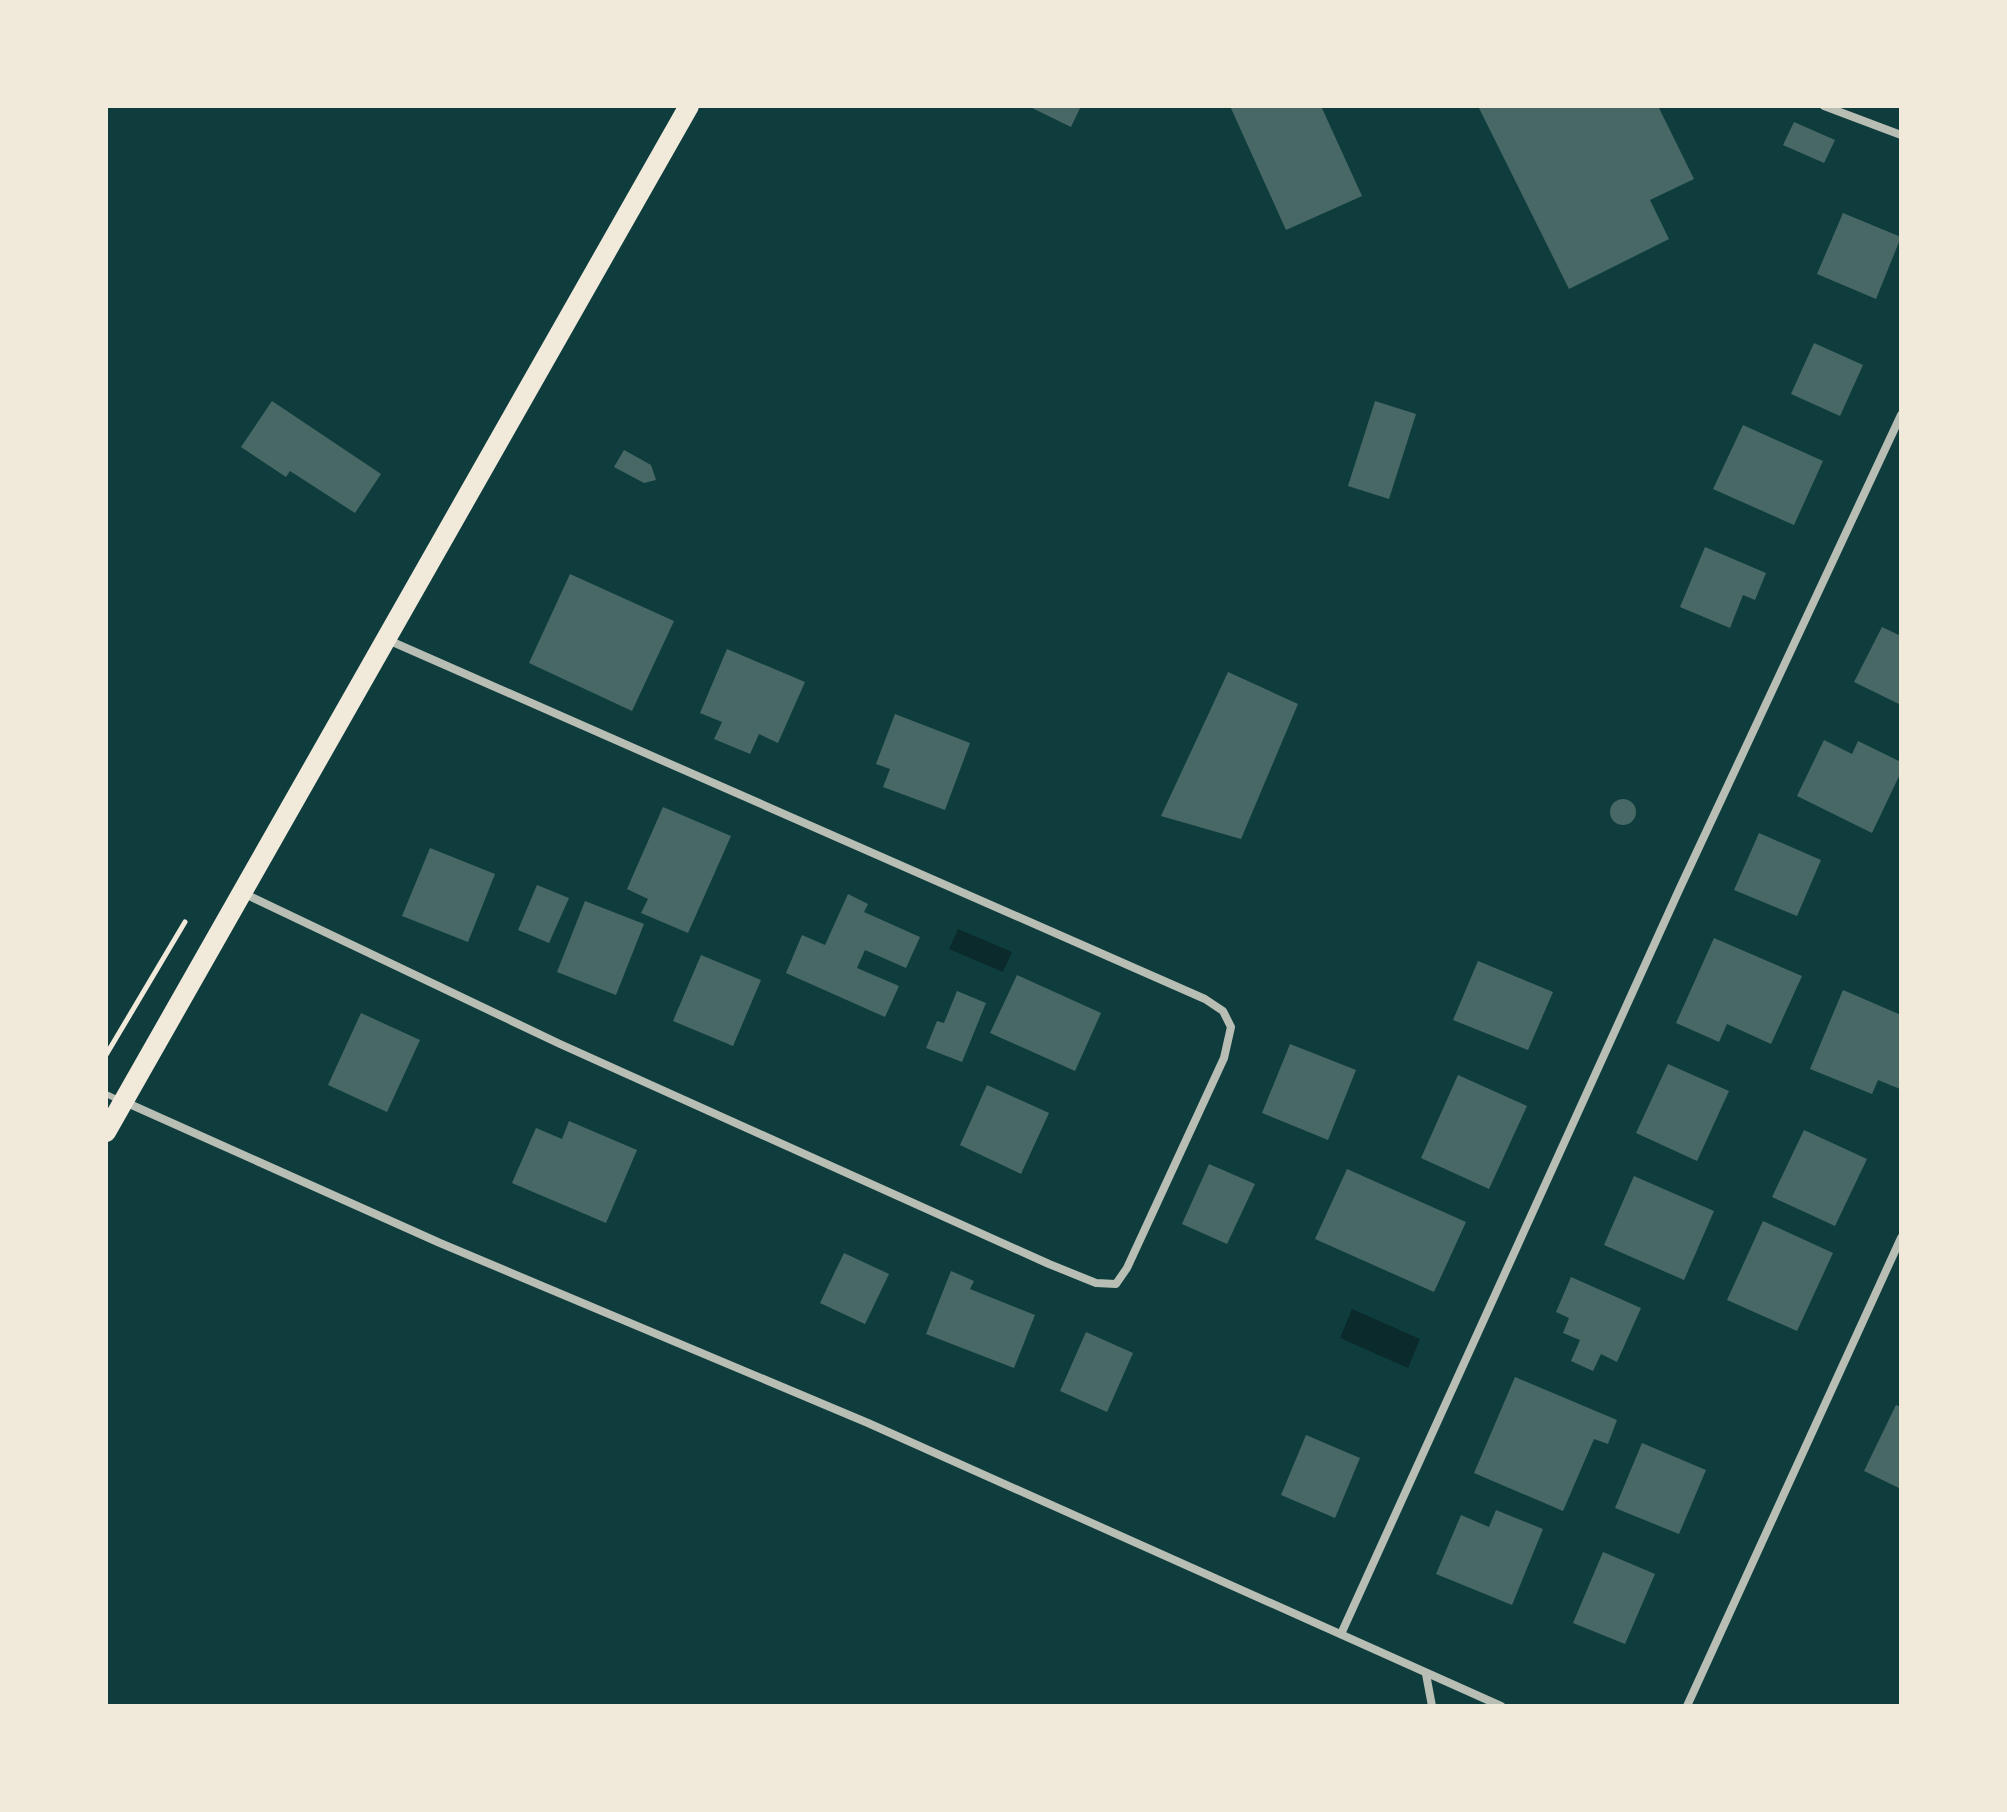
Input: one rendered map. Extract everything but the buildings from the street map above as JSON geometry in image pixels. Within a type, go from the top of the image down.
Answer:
[{"type":"main road","points":[[106,1132],[115,1098],[245,894],[384,638],[689,106]]},
{"type":"street","points":[[1824,106],[1901,135]]},
{"type":"street","points":[[1341,1634],[1679,890],[1901,415]]},
{"type":"street","points":[[245,894],[560,1044],[1049,1264],[1096,1283],[1116,1284],[1127,1268],[1224,1058],[1231,1027],[1223,1011],[1191,992],[384,638]]},
{"type":"street","points":[[115,1098],[440,1243],[868,1423],[1501,1706]]},
{"type":"street","points":[[1687,1706],[1901,1238]]},
{"type":"street","points":[[1426,1674],[1432,1706]]},
{"type":"water","points":[[958,929],[1012,952],[1003,972],[949,949]]},
{"type":"water","points":[[1352,1309],[1420,1339],[1408,1368],[1340,1338]]}]
